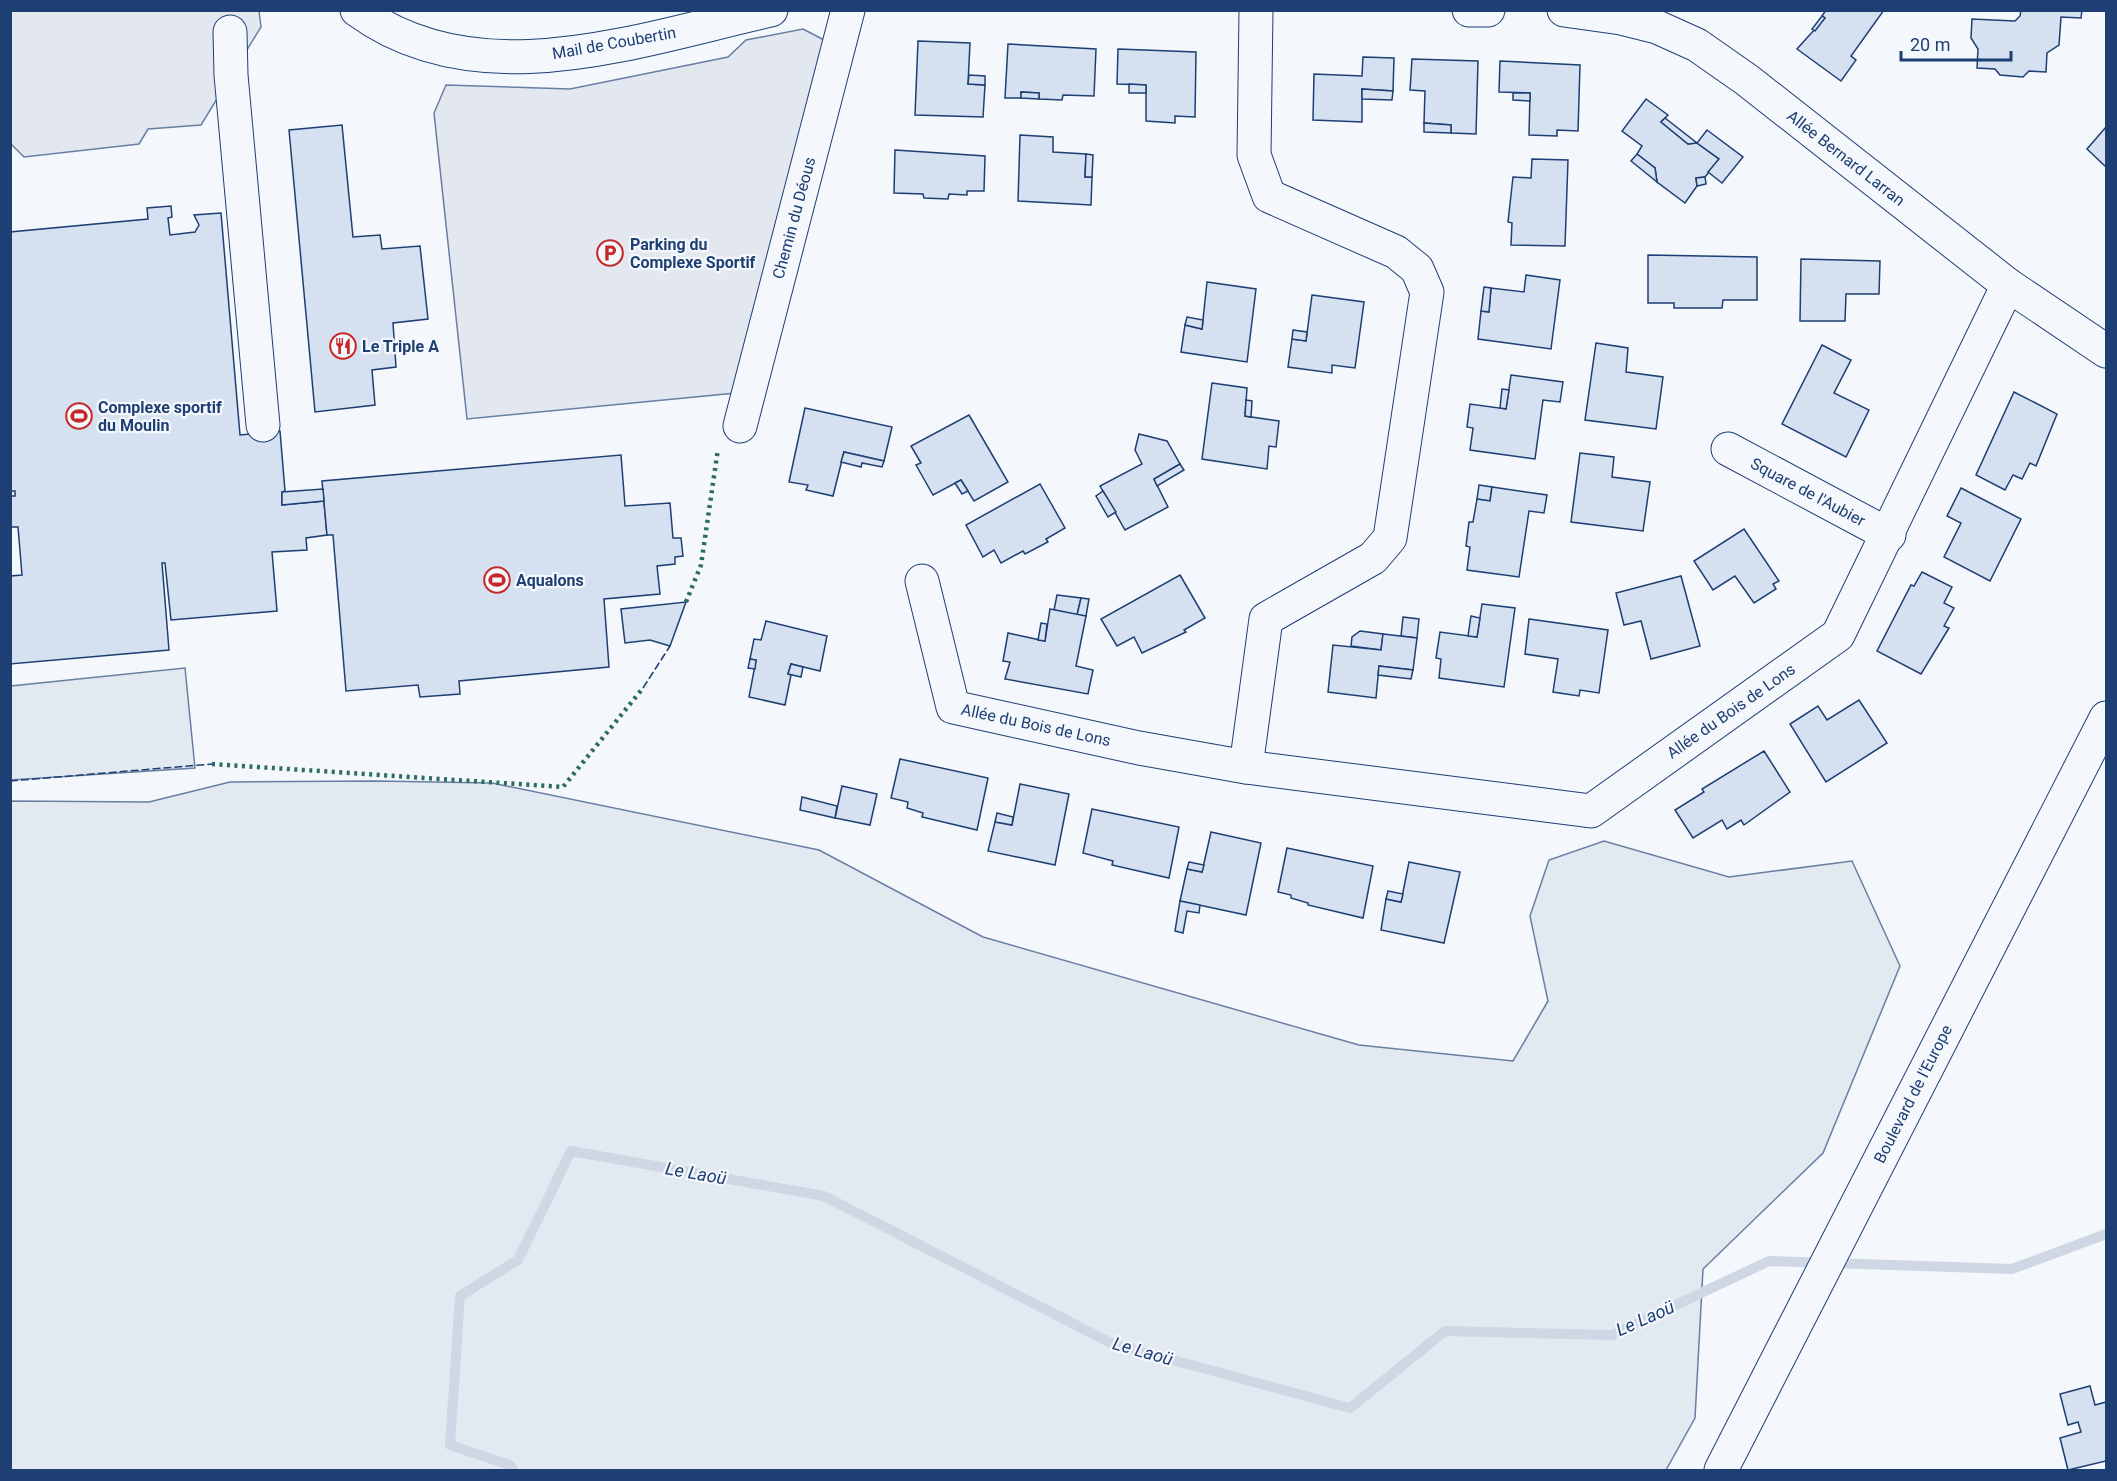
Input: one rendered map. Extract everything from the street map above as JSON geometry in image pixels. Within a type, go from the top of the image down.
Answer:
[{"type":"street","name":"Mail de Coubertin","points":[[357,10],[423,45],[482,56],[536,57],[605,48],[757,12]]},
{"type":"street","name":"Chemin du Déous","points":[[740,426],[848,10]]},
{"type":"street","points":[[1246,767],[1266,620],[1373,558],[1390,538],[1426,292],[1417,269],[1396,252],[1269,195],[1254,155],[1256,10]]},
{"type":"street","points":[[1469,10],[1488,10]]},
{"type":"street","name":"Allée Bernard Larran","points":[[1564,10],[1621,18],[1657,27],[1697,45],[1747,80],[2008,285],[2106,351]]},
{"type":"street","points":[[230,32],[231,75],[263,424]]},
{"type":"street","name":"Allée du Bois de Lons","points":[[922,581],[953,707],[1138,748],[1246,767],[1590,810],[1838,634],[2008,285]]},
{"type":"street","name":"Square de l'Aubier","points":[[1728,449],[1888,535]]},
{"type":"street","name":"Boulevard de l'Europe","points":[[1721,1470],[2106,718]]},
{"type":"shaded area","points":[[10,11],[259,11],[261,27],[201,125],[148,129],[139,144],[24,157],[11,144]]},
{"type":"shaded area","name":"Parking du Complexe Sportif","points":[[803,29],[824,40],[736,393],[467,419],[434,113],[446,85],[570,89],[728,57],[746,40]]},
{"type":"shaded area","points":[[185,668],[195,768],[11,780],[11,686]]},
{"type":"shaded area","points":[[230,782],[492,783],[819,850],[983,937],[1359,1045],[1513,1061],[1548,1001],[1530,916],[1549,860],[1604,841],[1729,877],[1852,861],[1900,966],[1823,1153],[1703,1269],[1695,1418],[1666,1470],[11,1470],[11,801],[149,802]]},
{"type":"building","points":[[1826,10],[1884,10],[1851,56],[1856,60],[1841,81],[1797,49],[1825,18],[1822,16]]},
{"type":"building","points":[[2021,10],[2082,10],[2081,18],[2061,17],[2059,45],[2047,53],[2046,72],[2029,71],[2023,77],[2000,75],[1995,69],[1977,68],[1978,49],[1971,38],[1972,19],[2015,21],[2020,16]]},
{"type":"building","points":[[1822,16],[1825,18],[1815,31],[1812,29]]},
{"type":"building","points":[[918,41],[970,43],[968,84],[985,85],[983,117],[915,115]]},
{"type":"building","points":[[1008,44],[1096,49],[1094,96],[1063,95],[1062,100],[1039,99],[1039,93],[1021,92],[1021,98],[1005,98]]},
{"type":"building","points":[[1118,49],[1196,52],[1195,117],[1175,116],[1175,123],[1146,121],[1146,85],[1117,84]]},
{"type":"building","points":[[1363,57],[1394,58],[1393,91],[1362,89],[1362,122],[1313,120],[1314,74],[1362,76]]},
{"type":"building","points":[[1412,59],[1478,61],[1476,134],[1451,133],[1451,125],[1424,123],[1425,91],[1410,90]]},
{"type":"building","points":[[1500,61],[1580,65],[1578,131],[1557,130],[1557,136],[1529,135],[1530,93],[1499,92]]},
{"type":"building","points":[[969,75],[985,76],[985,85],[968,84]]},
{"type":"building","points":[[1129,84],[1146,85],[1146,93],[1129,93]]},
{"type":"building","points":[[1362,89],[1393,91],[1392,100],[1362,99]]},
{"type":"building","points":[[1021,92],[1039,93],[1039,99],[1021,98]]},
{"type":"building","points":[[1513,93],[1530,93],[1530,101],[1513,100]]},
{"type":"building","points":[[1646,99],[1668,115],[1661,122],[1688,144],[1697,143],[1719,159],[1705,177],[1696,178],[1697,186],[1685,203],[1657,182],[1655,168],[1637,154],[1642,146],[1622,131]]},
{"type":"building","points":[[1665,118],[1697,143],[1688,144],[1661,122]]},
{"type":"building","points":[[1424,123],[1451,125],[1451,133],[1424,132]]},
{"type":"building","points":[[342,125],[353,237],[380,235],[382,249],[420,246],[428,319],[393,323],[396,367],[372,370],[375,405],[315,412],[289,130]]},
{"type":"building","points":[[2106,127],[2106,167],[2087,149]]},
{"type":"building","points":[[1707,130],[1743,157],[1722,183],[1708,172],[1719,159],[1697,143]]},
{"type":"building","points":[[1020,135],[1053,137],[1053,152],[1086,154],[1085,177],[1092,177],[1091,205],[1018,201]]},
{"type":"building","points":[[895,150],[985,156],[984,191],[967,191],[967,195],[949,194],[948,199],[924,198],[923,194],[894,193]]},
{"type":"building","points":[[1086,154],[1093,155],[1092,177],[1085,177]]},
{"type":"building","points":[[1637,154],[1655,168],[1657,182],[1631,161]]},
{"type":"building","points":[[1532,159],[1568,160],[1565,246],[1511,245],[1512,223],[1508,222],[1513,177],[1531,178]]},
{"type":"building","points":[[1705,177],[1706,184],[1697,186],[1696,178]]},
{"type":"building","points":[[171,206],[172,217],[168,218],[170,235],[195,232],[199,225],[194,215],[221,213],[240,435],[280,431],[285,491],[282,492],[282,505],[324,501],[327,535],[306,538],[307,550],[272,552],[277,611],[171,620],[165,563],[162,563],[169,650],[10,664],[10,576],[22,575],[18,527],[10,527],[10,496],[15,496],[15,491],[10,491],[10,232],[148,219],[147,208]]},
{"type":"building","points":[[1648,255],[1757,257],[1757,300],[1723,300],[1722,308],[1674,308],[1674,303],[1648,303]]},
{"type":"building","points":[[1801,259],[1880,261],[1879,294],[1846,294],[1845,321],[1800,321]]},
{"type":"building","points":[[1526,275],[1560,280],[1551,349],[1478,339],[1481,311],[1489,312],[1491,288],[1524,292]]},
{"type":"building","points":[[1207,282],[1256,289],[1247,362],[1181,352],[1185,325],[1202,329]]},
{"type":"building","points":[[1484,287],[1491,288],[1489,312],[1481,311]]},
{"type":"building","points":[[1312,295],[1364,302],[1355,368],[1332,365],[1332,373],[1288,367],[1292,339],[1306,341]]},
{"type":"building","points":[[1187,317],[1203,320],[1202,329],[1185,325]]},
{"type":"building","points":[[1293,330],[1307,332],[1306,341],[1292,339]]},
{"type":"building","points":[[1596,343],[1628,348],[1626,372],[1663,377],[1656,429],[1585,420]]},
{"type":"building","points":[[1822,345],[1851,360],[1834,393],[1869,410],[1846,457],[1782,424]]},
{"type":"building","points":[[1511,375],[1563,382],[1560,402],[1543,400],[1535,459],[1470,450],[1473,428],[1467,427],[1470,404],[1506,409]]},
{"type":"building","points":[[1212,383],[1247,388],[1245,416],[1279,421],[1276,447],[1269,446],[1267,469],[1202,459]]},
{"type":"building","points":[[1502,389],[1509,390],[1506,409],[1500,408]]},
{"type":"building","points":[[2014,392],[2057,414],[2036,466],[2030,463],[2022,479],[2013,475],[2005,490],[1976,475]]},
{"type":"building","points":[[1246,400],[1252,401],[1251,417],[1245,416]]},
{"type":"building","points":[[805,408],[892,427],[884,461],[844,452],[833,496],[806,490],[808,485],[789,482]]},
{"type":"building","points":[[969,415],[1008,482],[974,501],[961,480],[933,495],[916,465],[921,463],[911,446]]},
{"type":"building","points":[[1139,434],[1167,441],[1180,464],[1154,479],[1168,507],[1125,530],[1100,486],[1142,464],[1135,450]]},
{"type":"building","points":[[844,452],[884,461],[882,467],[862,463],[861,467],[841,462]]},
{"type":"building","points":[[1580,453],[1614,457],[1612,477],[1650,482],[1643,531],[1571,522]]},
{"type":"building","name":"Aqualons","points":[[621,455],[625,506],[670,503],[673,538],[681,538],[683,556],[675,557],[675,564],[657,566],[660,594],[604,599],[609,667],[459,681],[460,694],[420,697],[418,685],[346,691],[333,535],[327,535],[322,481]]},
{"type":"building","points":[[1180,464],[1184,470],[1157,486],[1154,479]]},
{"type":"building","points":[[961,480],[968,491],[962,494],[955,483]]},
{"type":"building","points":[[1040,484],[1065,528],[1046,539],[1048,542],[1025,554],[1023,551],[1001,563],[994,550],[983,557],[966,525]]},
{"type":"building","points":[[1479,485],[1492,487],[1490,501],[1477,499]]},
{"type":"building","points":[[1492,487],[1547,495],[1544,513],[1529,511],[1519,577],[1467,570],[1470,547],[1466,546],[1469,522],[1473,522],[1477,499],[1490,501]]},
{"type":"building","points":[[1961,488],[2021,519],[1990,581],[1944,557],[1961,523],[1947,516]]},
{"type":"building","points":[[323,489],[324,501],[282,505],[282,492]]},
{"type":"building","points":[[1103,491],[1116,512],[1108,517],[1096,496]]},
{"type":"building","points":[[1744,529],[1779,581],[1773,584],[1776,589],[1754,603],[1735,576],[1713,590],[1694,561]]},
{"type":"building","points":[[1922,572],[1952,587],[1944,603],[1954,608],[1944,626],[1949,628],[1921,674],[1877,651],[1911,585],[1914,586]]},
{"type":"building","points":[[1180,575],[1205,618],[1184,630],[1186,632],[1142,653],[1134,637],[1117,646],[1101,619]]},
{"type":"building","points":[[1681,576],[1700,646],[1651,659],[1641,621],[1624,625],[1616,593]]},
{"type":"building","points":[[1057,595],[1081,598],[1077,615],[1054,610]]},
{"type":"building","points":[[1081,598],[1089,599],[1086,616],[1077,615]]},
{"type":"building","points":[[686,602],[670,646],[650,640],[625,643],[621,609]]},
{"type":"building","points":[[1482,604],[1515,608],[1504,687],[1439,678],[1441,659],[1436,658],[1440,632],[1477,637]]},
{"type":"building","points":[[1050,609],[1086,616],[1076,666],[1093,670],[1088,694],[1005,679],[1010,662],[1003,661],[1008,633],[1045,641]]},
{"type":"building","points":[[1471,616],[1480,618],[1477,637],[1468,636]]},
{"type":"building","points":[[1403,617],[1419,619],[1417,638],[1401,636]]},
{"type":"building","points":[[1529,619],[1608,630],[1599,693],[1580,690],[1579,696],[1553,692],[1558,659],[1525,654]]},
{"type":"building","points":[[766,621],[827,636],[820,671],[791,664],[785,705],[749,697],[756,660],[750,659],[754,639],[761,640]]},
{"type":"building","points":[[1041,623],[1047,624],[1045,641],[1038,640]]},
{"type":"building","points":[[1360,631],[1383,634],[1381,650],[1351,646],[1352,637]]},
{"type":"building","points":[[1383,634],[1417,638],[1413,670],[1379,666],[1376,698],[1328,692],[1333,645],[1381,650]]},
{"type":"building","points":[[750,659],[756,660],[755,669],[748,668]]},
{"type":"building","points":[[791,664],[803,667],[801,677],[788,674]]},
{"type":"building","points":[[1379,666],[1413,670],[1411,679],[1378,675]]},
{"type":"building","points":[[1859,700],[1887,743],[1826,782],[1790,724],[1818,706],[1827,720]]},
{"type":"building","points":[[1764,751],[1790,792],[1744,825],[1741,820],[1727,829],[1722,820],[1693,838],[1675,810],[1704,792],[1702,789]]},
{"type":"building","points":[[900,759],[988,778],[977,830],[922,817],[923,813],[907,808],[908,802],[891,798]]},
{"type":"building","points":[[1020,784],[1069,794],[1055,865],[988,851],[995,822],[1012,825]]},
{"type":"building","points":[[842,786],[877,794],[870,825],[835,818]]},
{"type":"building","points":[[802,797],[837,806],[835,818],[800,810]]},
{"type":"building","points":[[1092,809],[1179,827],[1169,878],[1112,865],[1113,861],[1083,853]]},
{"type":"building","points":[[997,813],[1013,817],[1012,825],[995,822]]},
{"type":"building","points":[[1211,832],[1261,843],[1246,915],[1180,901],[1187,869],[1202,872]]},
{"type":"building","points":[[1287,848],[1373,866],[1363,918],[1308,905],[1308,903],[1291,898],[1291,895],[1278,892]]},
{"type":"building","points":[[1189,862],[1204,865],[1202,872],[1187,869]]},
{"type":"building","points":[[1409,862],[1460,872],[1444,943],[1381,930],[1386,899],[1401,902]]},
{"type":"building","points":[[1388,891],[1403,894],[1401,902],[1386,899]]},
{"type":"building","points":[[1180,901],[1200,905],[1199,913],[1187,911],[1183,933],[1175,931]]},
{"type":"building","points":[[2090,1386],[2095,1405],[2106,1402],[2106,1461],[2068,1470],[2060,1438],[2081,1432],[2078,1422],[2068,1425],[2060,1394]]},
{"type":"waterway","name":"Le Laoü","points":[[513,1470],[510,1465],[450,1445],[460,1296],[518,1260],[571,1151],[824,1196],[1113,1344],[1350,1408],[1445,1331],[1612,1335],[1769,1261],[2012,1269],[2106,1234]]},
{"type":"hedge","points":[[686,602],[701,565],[718,449]]},
{"type":"hedge","points":[[212,764],[563,787],[643,688]]},
{"type":"fence","points":[[643,688],[670,646]]},
{"type":"fence","points":[[10,781],[212,764]]},
{"type":"place","name":"Parking du Complexe Sportif","points":[[610,253]]},
{"type":"place","name":"Le Triple A","points":[[343,346]]},
{"type":"place","name":"Complexe sportif du Moulin","points":[[79,416]]},
{"type":"place","name":"Aqualons","points":[[497,580]]}]
